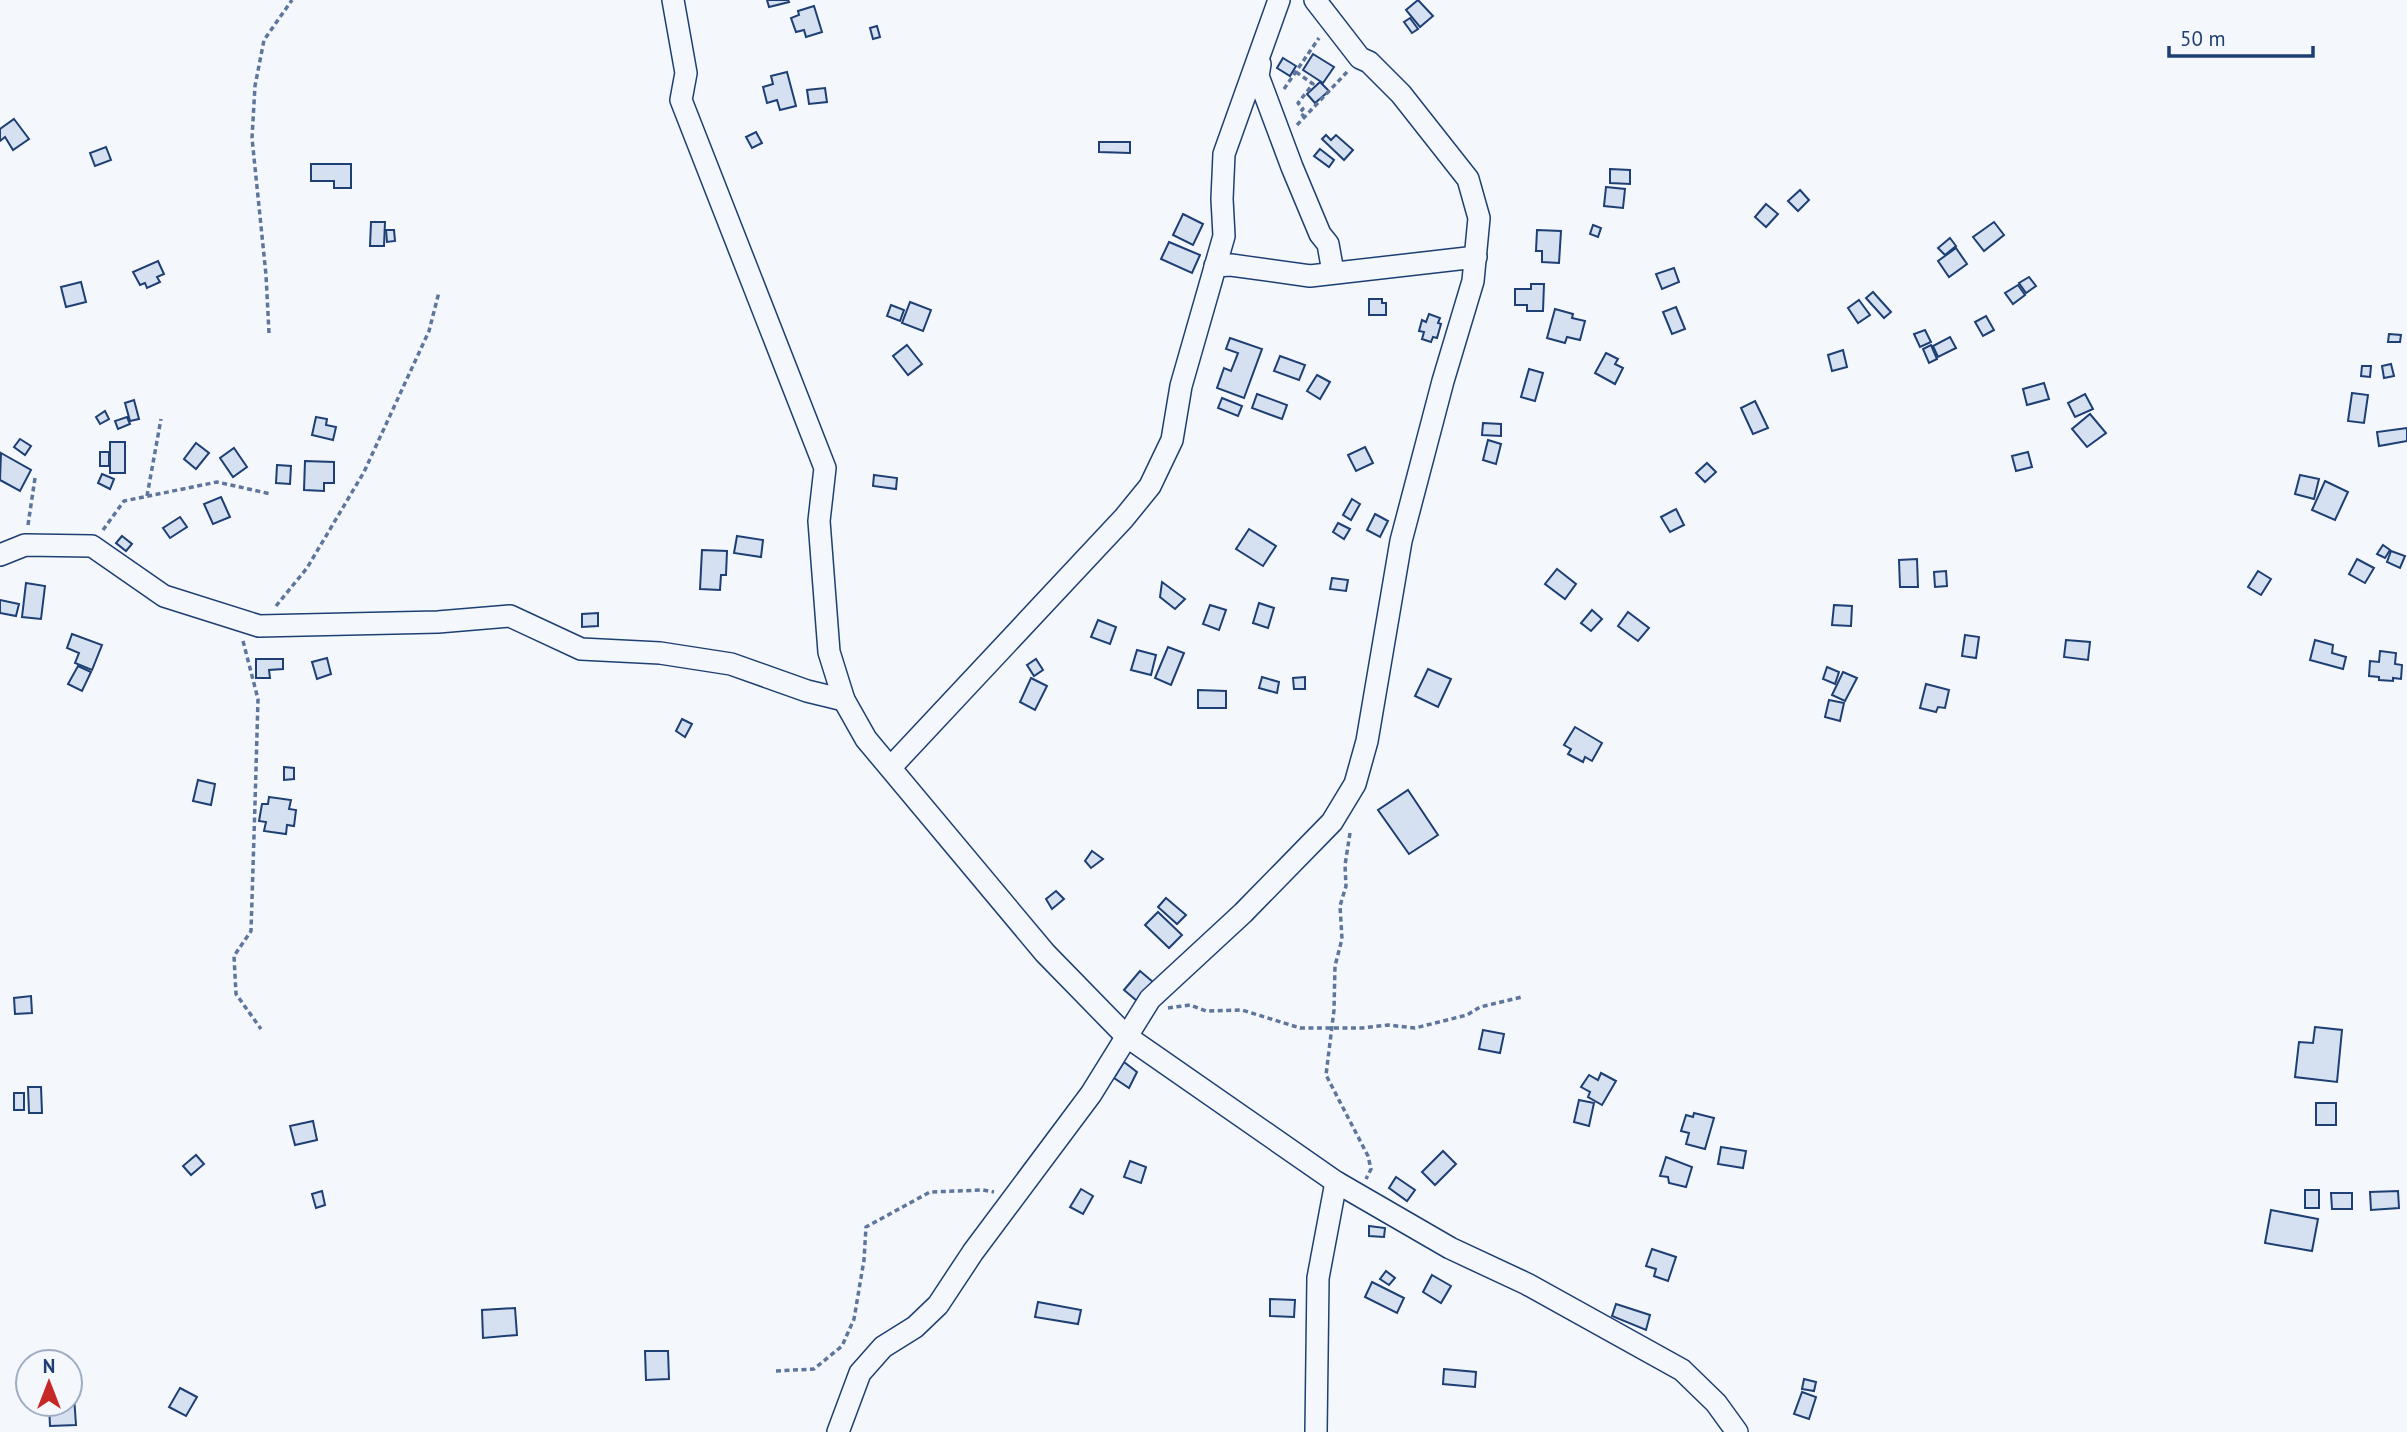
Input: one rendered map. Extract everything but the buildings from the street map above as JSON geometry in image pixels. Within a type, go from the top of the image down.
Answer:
[{"type":"street","points":[[673,0],[686,73],[681,100],[825,468],[819,521],[829,652],[844,700],[866,739],[1045,953],[1126,1036],[1336,1182],[1450,1248],[1527,1284],[1682,1370],[1716,1403],[1737,1432]]},
{"type":"street","points":[[891,767],[1124,518],[1150,486],[1172,440],[1181,386],[1224,236],[1224,154],[1279,0]]},
{"type":"street","points":[[838,1432],[860,1373],[883,1347],[915,1327],[938,1305],[973,1252],[1091,1094],[1150,999],[1244,913],[1332,822],[1355,784],[1367,741],[1401,541],[1443,381],[1473,281],[1479,218],[1468,180],[1401,93],[1368,62],[1360,58],[1315,0]]},
{"type":"street","points":[[1261,51],[1258,76],[1321,234],[1328,244],[1333,272]]},
{"type":"street","points":[[1215,266],[1231,265],[1310,276],[1476,257]]},
{"type":"street","points":[[0,555],[25,545],[92,546],[164,596],[259,626],[438,622],[510,616],[581,649],[660,653],[731,664],[807,691],[844,700]]},
{"type":"street","points":[[1316,1432],[1318,1278],[1336,1182]]},
{"type":"path","points":[[269,333],[252,138],[255,86],[264,40],[292,0]]},
{"type":"path","points":[[1270,109],[1331,22]]},
{"type":"path","points":[[1282,139],[1360,58]]},
{"type":"path","points":[[1296,72],[1313,84],[1298,103],[1305,118]]},
{"type":"path","points":[[259,626],[307,568],[364,472],[429,331],[439,292]]},
{"type":"path","points":[[148,495],[161,419]]},
{"type":"path","points":[[25,545],[35,478]]},
{"type":"path","points":[[92,546],[124,501],[216,482],[271,494]]},
{"type":"path","points":[[238,620],[258,699],[251,931],[234,956],[236,994],[261,1029]]},
{"type":"path","points":[[1340,808],[1352,820],[1345,865],[1346,886],[1340,906],[1342,939],[1335,966],[1334,1010],[1326,1075],[1368,1156],[1371,1169],[1358,1195]]},
{"type":"path","points":[[1145,1007],[1173,1008],[1190,1005],[1206,1011],[1242,1010],[1300,1028],[1362,1028],[1388,1025],[1415,1028],[1522,997]]},
{"type":"path","points":[[776,1371],[814,1369],[842,1346],[854,1319],[864,1260],[866,1227],[930,1192],[983,1190],[1016,1196]]}]
